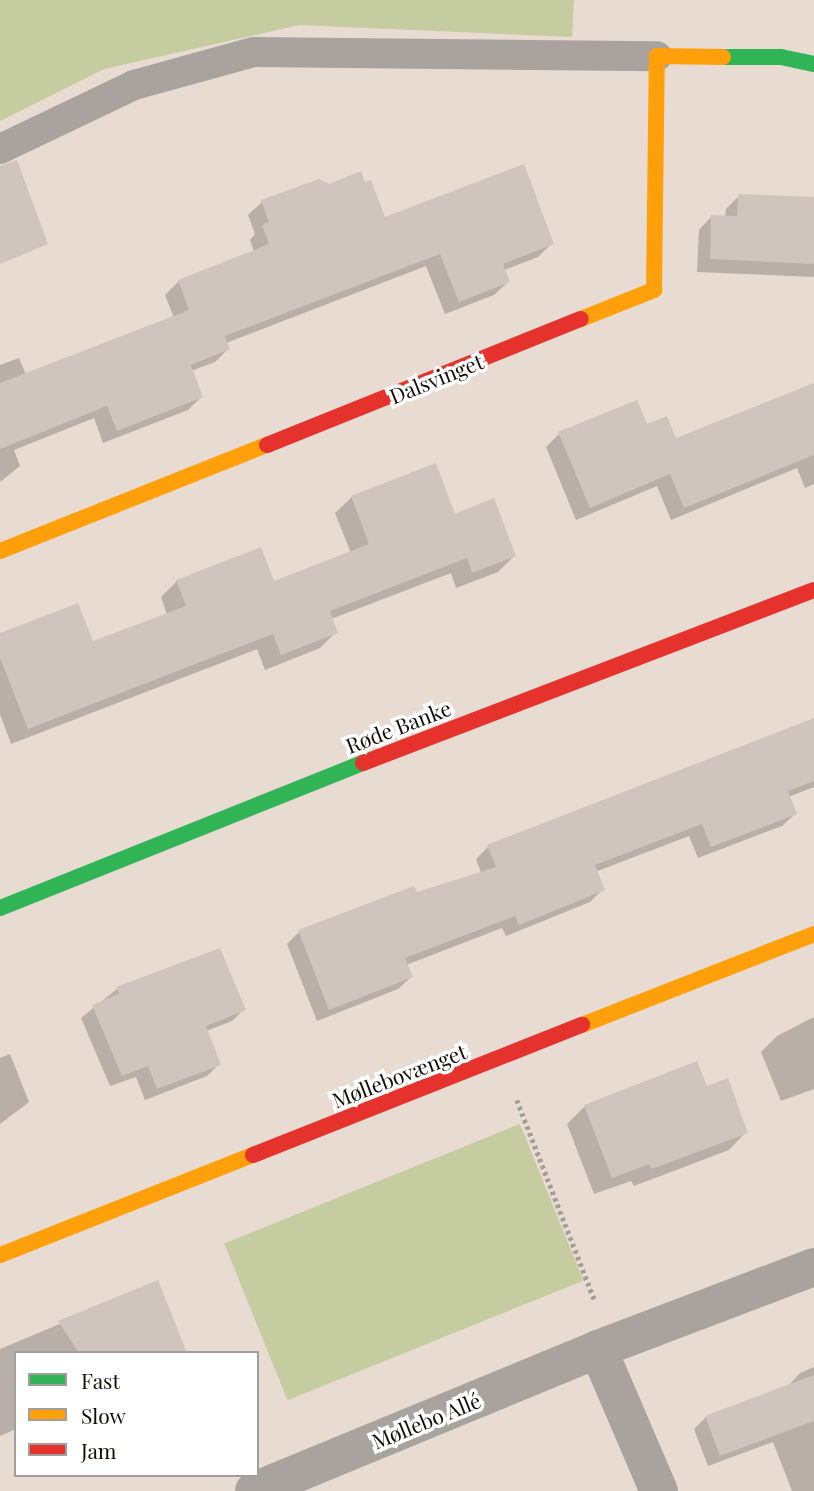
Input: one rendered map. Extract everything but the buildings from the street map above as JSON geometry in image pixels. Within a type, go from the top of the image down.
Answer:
[{"type":"street","points":[[657,56],[781,57],[814,64]]},
{"type":"street","name":"Dalsvinget","points":[[0,551],[654,290],[657,56]]},
{"type":"street","name":"Røde Banke","points":[[0,908],[328,776],[814,590]]},
{"type":"street","name":"Møllebovænget","points":[[0,1255],[814,934]]},
{"type":"street","name":"Møllebo Allé","points":[[254,1491],[605,1346],[814,1267]]},
{"type":"street","points":[[605,1346],[659,1491]]},
{"type":"lane","points":[[0,149],[134,85],[254,52],[657,56]]},
{"type":"path","points":[[498,1059],[605,1346]]},
{"type":"green space","points":[[0,0],[574,0],[572,37],[299,25],[104,69],[0,121]]},
{"type":"green space","points":[[520,1124],[583,1281],[288,1400],[224,1243]]},
{"type":"traffic: fast","points":[[723,57],[781,57],[814,64]]},
{"type":"traffic: fast","points":[[0,908],[363,763]]},
{"type":"traffic: slow","points":[[581,319],[654,290],[657,56],[723,57]]},
{"type":"traffic: slow","points":[[0,551],[267,445]]},
{"type":"traffic: slow","points":[[582,1025],[814,934]]},
{"type":"traffic: slow","points":[[0,1255],[253,1155]]},
{"type":"traffic: jam","points":[[267,445],[581,319]]},
{"type":"traffic: jam","points":[[363,763],[814,590]]},
{"type":"traffic: jam","points":[[253,1155],[582,1025]]}]
